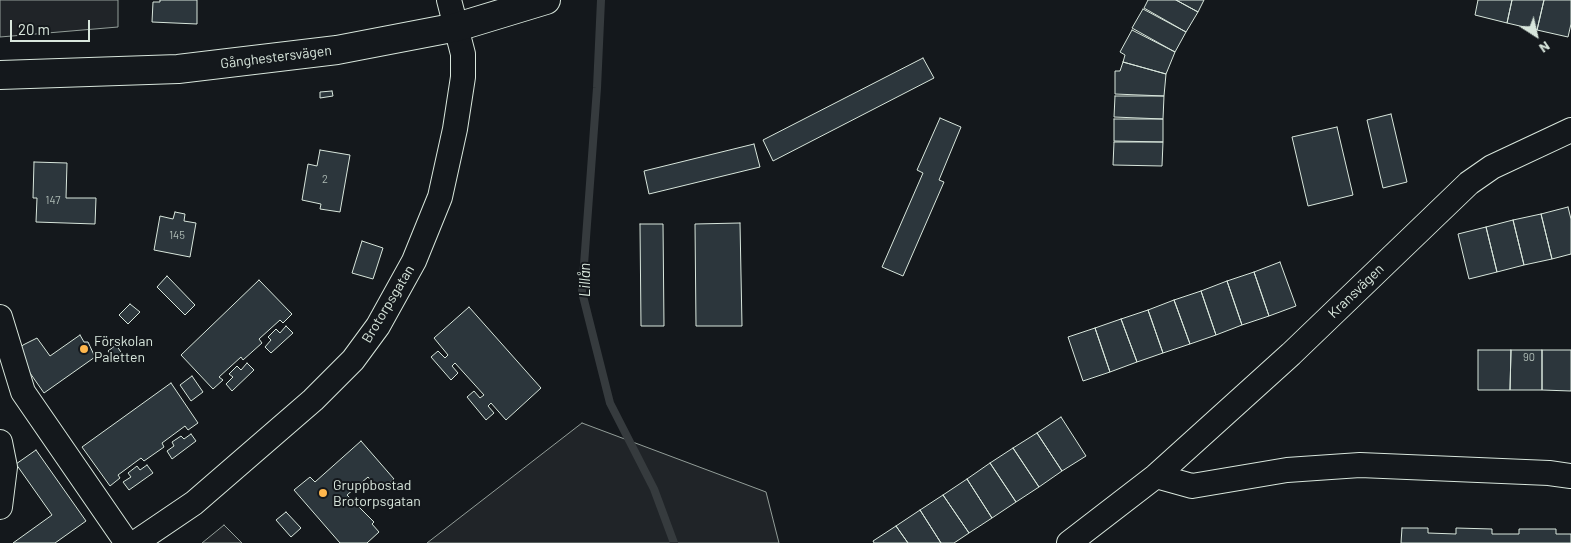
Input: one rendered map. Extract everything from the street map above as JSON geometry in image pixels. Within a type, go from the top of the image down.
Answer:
[{"type":"street","name":"Brotorpsgatan","points":[[134,543],[194,503],[313,400],[353,360],[378,326],[414,261],[440,198],[455,129],[463,77],[462,54],[449,0]]},
{"type":"street","name":"Gånghestersvägen","points":[[0,75],[178,69],[337,50],[457,27],[546,0]]},
{"type":"street","name":"Kransvägen","points":[[1069,543],[1156,476],[1290,354],[1469,183],[1492,167],[1571,130]]},
{"type":"street","points":[[0,317],[9,386],[23,392],[127,543]]},
{"type":"street","points":[[0,442],[5,467],[0,507]]},
{"type":"street","points":[[1156,476],[1192,486],[1287,470],[1360,465],[1549,473],[1571,476]]},
{"type":"shaded area","points":[[0,0],[118,0],[118,27],[0,37]]},
{"type":"shaded area","points":[[582,423],[766,492],[779,543],[427,543]]},
{"type":"shaded area","points":[[224,525],[242,543],[202,543]]},
{"type":"building","points":[[160,0],[197,0],[197,24],[152,22],[153,2],[160,2]]},
{"type":"building","points":[[1148,0],[1176,0],[1198,12],[1186,32],[1144,8]]},
{"type":"building","points":[[1176,0],[1204,0],[1198,12]]},
{"type":"building","points":[[1478,0],[1512,0],[1507,23],[1475,15]]},
{"type":"building","points":[[1512,0],[1544,0],[1537,30],[1507,23]]},
{"type":"building","points":[[1544,0],[1571,0],[1571,24],[1568,37],[1537,30]]},
{"type":"building","points":[[1143,9],[1186,32],[1175,52],[1132,28]]},
{"type":"building","points":[[1132,30],[1175,52],[1166,74],[1123,62],[1125,55],[1120,52]]},
{"type":"building","points":[[923,58],[934,78],[773,161],[763,140]]},
{"type":"building","points":[[1123,62],[1166,74],[1164,96],[1115,94],[1115,71],[1120,71]]},
{"type":"building","points":[[332,91],[333,96],[320,98],[320,92]]},
{"type":"building","points":[[1115,96],[1164,96],[1163,119],[1114,117]]},
{"type":"building","points":[[1391,114],[1407,182],[1383,188],[1367,120]]},
{"type":"building","points":[[940,118],[961,127],[939,180],[944,182],[903,276],[882,267],[923,173],[917,170]]},
{"type":"building","points":[[1114,119],[1163,119],[1163,142],[1114,141]]},
{"type":"building","points":[[1337,127],[1353,195],[1308,206],[1292,137]]},
{"type":"building","points":[[1114,142],[1163,142],[1162,166],[1113,165]]},
{"type":"building","points":[[754,144],[760,167],[649,194],[644,171]]},
{"type":"building","points":[[320,150],[350,155],[340,212],[320,209],[321,204],[302,200],[308,164],[317,166]]},
{"type":"building","points":[[34,162],[67,163],[66,198],[96,198],[95,224],[36,222],[37,198],[33,198]]},
{"type":"building","points":[[1568,207],[1571,219],[1571,254],[1552,259],[1541,214]]},
{"type":"building","points":[[175,212],[185,214],[184,221],[196,223],[190,257],[154,250],[160,216],[173,219]]},
{"type":"building","points":[[1541,214],[1552,259],[1524,265],[1513,220]]},
{"type":"building","points":[[1513,220],[1524,265],[1497,272],[1486,227]]},
{"type":"building","points":[[740,223],[742,326],[696,326],[695,224]]},
{"type":"building","points":[[640,224],[663,224],[664,326],[641,326]]},
{"type":"building","points":[[1486,227],[1497,272],[1469,279],[1458,234]]},
{"type":"building","points":[[362,241],[383,248],[373,279],[352,273]]},
{"type":"building","points":[[1280,262],[1296,306],[1269,316],[1254,272]]},
{"type":"building","points":[[1254,272],[1269,316],[1242,325],[1227,281]]},
{"type":"building","points":[[167,276],[195,305],[185,315],[157,287]]},
{"type":"building","points":[[259,280],[292,314],[283,323],[280,320],[259,339],[262,343],[243,360],[241,357],[219,377],[223,380],[213,389],[181,355]]},
{"type":"building","points":[[1227,281],[1242,325],[1216,335],[1201,291]]},
{"type":"building","points":[[1201,291],[1216,335],[1190,344],[1174,300]]},
{"type":"building","points":[[1174,300],[1190,344],[1163,353],[1148,310]]},
{"type":"building","points":[[130,304],[140,312],[128,324],[119,315]]},
{"type":"building","points":[[469,307],[541,388],[506,420],[491,403],[488,406],[494,413],[486,420],[467,397],[474,391],[480,398],[484,395],[455,363],[452,366],[458,373],[451,380],[431,357],[438,351],[445,358],[448,355],[434,338]]},
{"type":"building","points":[[1148,310],[1163,353],[1137,362],[1121,319]]},
{"type":"building","points":[[1121,319],[1137,362],[1110,372],[1095,328]]},
{"type":"building","points":[[286,326],[293,333],[271,353],[265,347],[271,340],[268,337],[276,329],[280,333]]},
{"type":"building","points":[[1095,328],[1110,372],[1083,381],[1068,337]]},
{"type":"building","points":[[80,335],[84,342],[88,342],[95,357],[44,393],[16,353],[23,345],[37,338],[50,356]]},
{"type":"building","points":[[116,345],[123,355],[116,361],[108,351]]},
{"type":"building","points":[[1478,350],[1511,350],[1510,390],[1478,390]]},
{"type":"building","points":[[1511,350],[1542,350],[1542,390],[1510,390]]},
{"type":"building","points":[[1542,350],[1571,350],[1571,391],[1542,390]]},
{"type":"building","points":[[247,363],[254,370],[232,391],[226,384],[233,377],[229,374],[237,366],[241,370]]},
{"type":"building","points":[[192,376],[203,392],[191,401],[180,385]]},
{"type":"building","points":[[171,383],[198,423],[188,430],[185,426],[162,443],[164,447],[144,461],[141,458],[118,475],[120,478],[110,486],[82,447]]},
{"type":"building","points":[[1061,417],[1086,456],[1062,471],[1037,433]]},
{"type":"building","points":[[1037,433],[1062,471],[1039,487],[1013,448]]},
{"type":"building","points":[[191,434],[196,441],[172,459],[167,451],[174,446],[172,442],[181,436],[184,439]]},
{"type":"building","name":"Gruppbostad Brotorpsgatan","points":[[361,441],[394,479],[380,491],[368,477],[347,495],[374,522],[372,524],[379,532],[367,543],[340,543],[294,490],[310,477],[315,482]]},
{"type":"building","points":[[1013,448],[1039,487],[1016,502],[990,463]]},
{"type":"building","points":[[36,450],[86,521],[55,543],[13,543],[52,515],[16,464]]},
{"type":"building","points":[[990,463],[1016,502],[992,518],[967,479]]},
{"type":"building","points":[[147,465],[153,473],[129,490],[123,482],[131,477],[128,473],[137,466],[140,470]]},
{"type":"building","points":[[967,479],[992,518],[969,533],[943,495]]},
{"type":"building","points":[[943,495],[969,533],[954,543],[941,543],[920,510]]},
{"type":"building","points":[[920,510],[941,543],[908,543],[896,526]]},
{"type":"building","points":[[286,512],[301,528],[291,537],[276,520]]},
{"type":"building","points":[[896,526],[908,543],[874,543],[873,541]]},
{"type":"building","points":[[1402,528],[1428,528],[1428,533],[1456,534],[1456,528],[1492,529],[1492,534],[1519,534],[1519,529],[1556,529],[1556,534],[1571,534],[1571,543],[1401,543]]},
{"type":"waterway","name":"Lillån","points":[[601,0],[597,88],[582,292],[610,403],[654,489],[674,543]]},
{"type":"place","name":"Förskolan Paletten","points":[[84,349]]},
{"type":"place","name":"Gruppbostad Brotorpsgatan","points":[[323,493]]}]
